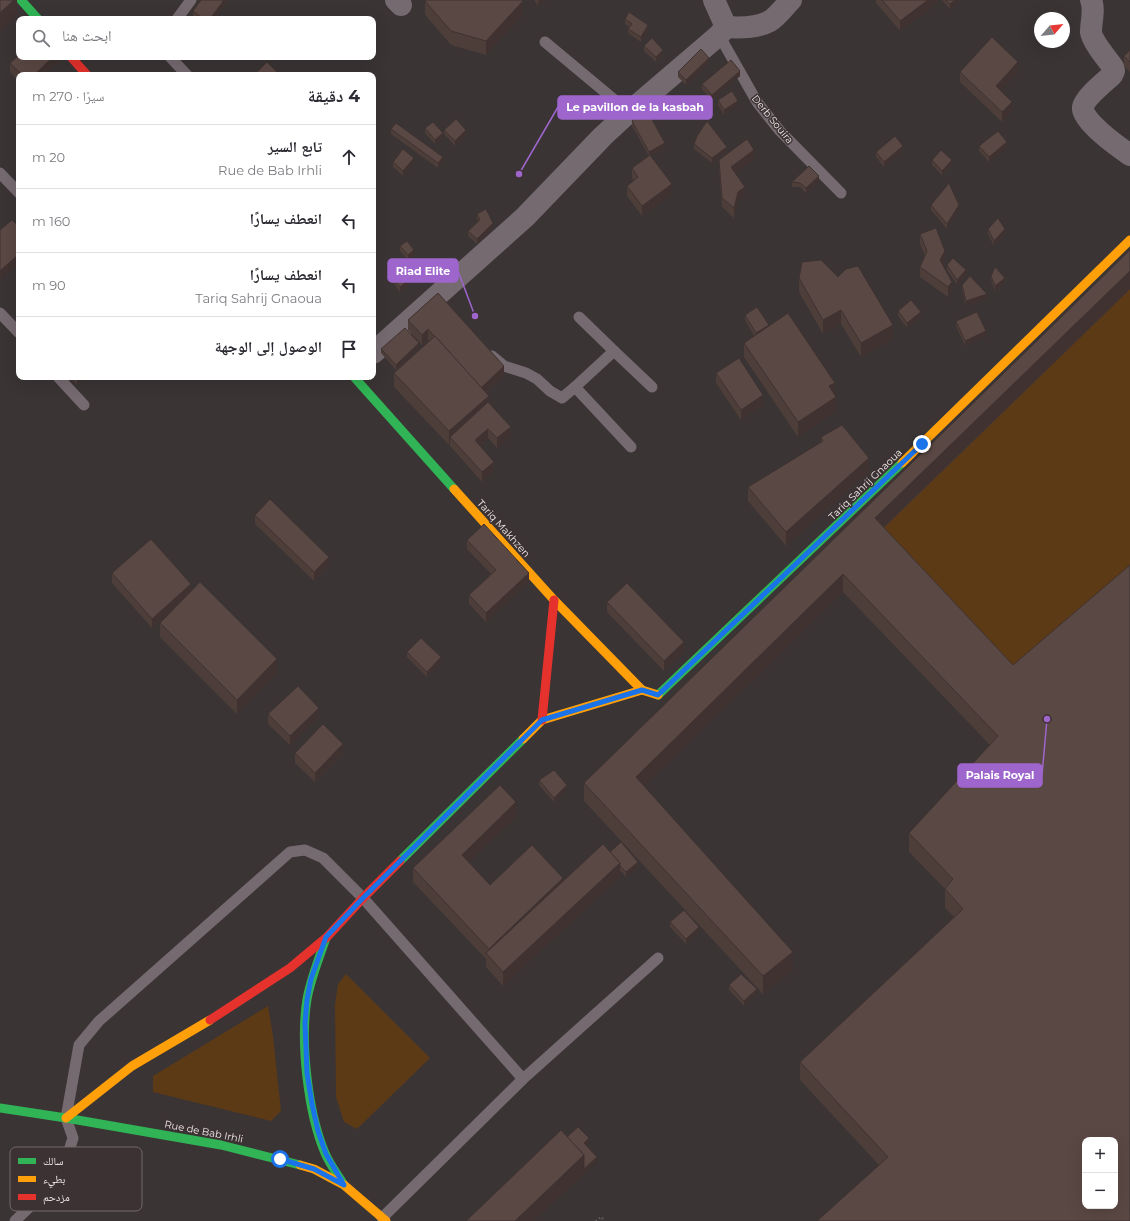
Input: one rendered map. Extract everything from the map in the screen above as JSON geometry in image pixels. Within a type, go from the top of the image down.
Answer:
[{"type":"street","points":[[21,0],[35,16]]},
{"type":"street","points":[[714,0],[723,31]]},
{"type":"street","points":[[376,351],[440,298],[525,218],[603,136],[723,31],[761,25],[772,20],[791,0]]},
{"type":"street","points":[[1091,0],[1093,15],[1091,33],[1096,43],[1113,67],[1114,71],[1112,75],[1087,99],[1083,106],[1083,111],[1085,116],[1093,124],[1130,155]]},
{"type":"street","points":[[74,60],[84,72]]},
{"type":"street","name":"Tariq Sahrij Gnaoua","points":[[642,690],[658,695],[922,444],[1130,240]]},
{"type":"street","name":"Tariq Makhzen","points":[[357,380],[554,600],[642,690]]},
{"type":"street","points":[[542,720],[554,600]]},
{"type":"street","points":[[66,1118],[132,1066],[225,1011],[290,968],[326,937],[363,898],[542,720],[642,690]]},
{"type":"street","points":[[326,937],[311,979],[307,1000],[305,1023],[307,1073],[312,1104],[324,1148],[344,1185]]},
{"type":"street","name":"Rue de Bab Irhli","points":[[0,1108],[221,1145],[280,1159],[314,1169],[344,1185],[384,1219]]},
{"type":"lane","points":[[179,16],[191,0]]},
{"type":"lane","name":"Derb Souira","points":[[723,31],[744,78],[754,96],[780,131],[841,194]]},
{"type":"lane","points":[[545,42],[629,112]]},
{"type":"lane","points":[[173,60],[183,72]]},
{"type":"lane","points":[[0,173],[16,190]]},
{"type":"lane","points":[[0,313],[16,330]]},
{"type":"lane","points":[[579,317],[652,388]]},
{"type":"lane","points":[[486,352],[504,366],[526,373],[562,398],[614,352]]},
{"type":"lane","points":[[61,380],[84,405]]},
{"type":"lane","points":[[575,386],[631,447]]},
{"type":"lane","points":[[71,1147],[74,1138],[66,1118],[79,1045],[99,1021],[290,852],[305,850],[323,858],[363,898],[523,1079]]},
{"type":"lane","points":[[384,1219],[523,1079],[658,958]]},
{"type":"lane","points":[[15,1221],[26,1211]]},
{"type":"path","points":[[596,1221],[601,1217],[604,1221]]},
{"type":"shaded area","points":[[1130,289],[1130,584],[1013,683],[875,536]]},
{"type":"shaded area","points":[[346,974],[430,1058],[357,1129],[344,1122],[336,1097],[335,1005],[338,984]]},
{"type":"shaded area","points":[[268,1006],[273,1036],[281,1111],[271,1121],[153,1092],[153,1076]]},
{"type":"building","points":[[0,0],[14,0],[0,13]]},
{"type":"building","points":[[201,0],[224,0],[212,16],[199,16],[193,11]]},
{"type":"building","points":[[882,0],[928,0],[900,21]]},
{"type":"building","points":[[946,0],[955,0],[950,4]]},
{"type":"building","points":[[425,1],[523,1],[486,41],[451,31]]},
{"type":"building","points":[[629,12],[648,25],[641,37],[628,29],[632,24],[625,19]]},
{"type":"building","points":[[992,37],[1018,62],[996,86],[1012,102],[1002,112],[960,72]]},
{"type":"building","points":[[652,38],[663,50],[656,57],[644,46]]},
{"type":"building","points":[[701,49],[709,58],[686,80],[678,72]]},
{"type":"building","points":[[1130,50],[1130,62],[1124,56]]},
{"type":"building","points":[[16,58],[16,60],[50,60],[37,72],[19,72],[10,63]]},
{"type":"building","points":[[731,60],[740,71],[712,95],[702,84]]},
{"type":"building","points":[[267,62],[277,72],[257,72]]},
{"type":"building","points":[[732,91],[738,101],[724,110],[718,100]]},
{"type":"building","points":[[645,107],[665,143],[649,152],[632,121]]},
{"type":"building","points":[[456,119],[466,130],[455,141],[444,130]]},
{"type":"building","points":[[707,121],[727,147],[712,158],[694,144],[697,136]]},
{"type":"building","points":[[433,122],[443,133],[435,140],[425,128]]},
{"type":"building","points":[[396,123],[443,157],[438,163],[391,129]]},
{"type":"building","points":[[998,131],[1007,142],[989,157],[979,146]]},
{"type":"building","points":[[895,136],[903,146],[884,162],[876,152]]},
{"type":"building","points":[[747,139],[754,150],[731,167],[745,187],[738,192],[734,208],[722,198],[719,160]]},
{"type":"building","points":[[403,149],[414,158],[403,171],[393,162]]},
{"type":"building","points":[[941,150],[952,160],[942,171],[932,160]]},
{"type":"building","points":[[650,155],[672,184],[642,206],[627,186],[638,177],[632,168]]},
{"type":"building","points":[[809,166],[819,176],[806,188],[800,183],[792,182]]},
{"type":"building","points":[[949,183],[959,205],[947,224],[931,205]]},
{"type":"building","points":[[486,209],[493,223],[477,239],[468,231],[480,220],[477,214]]},
{"type":"building","points":[[998,218],[1005,229],[994,241],[988,229]]},
{"type":"building","points":[[12,220],[16,224],[16,257],[0,271],[0,230]]},
{"type":"building","points":[[936,228],[945,251],[940,260],[952,282],[948,287],[920,267],[927,251],[920,234]]},
{"type":"building","points":[[407,241],[414,250],[408,255],[400,246]]},
{"type":"building","points":[[1130,250],[1130,271],[875,518],[1013,665],[1130,565],[1130,1221],[817,1221],[888,1157],[800,1062],[963,909],[945,889],[953,879],[909,833],[998,736],[843,574],[636,777],[793,952],[763,976],[584,783]]},
{"type":"building","points":[[953,258],[966,270],[957,280],[947,265]]},
{"type":"building","points":[[821,260],[838,277],[846,269],[858,266],[893,325],[861,343],[841,310],[823,320],[799,278],[802,262]]},
{"type":"building","points":[[995,267],[1005,278],[995,286],[991,276]]},
{"type":"building","points":[[402,268],[410,279],[400,287],[391,276]]},
{"type":"building","points":[[970,276],[987,294],[966,301],[962,285]]},
{"type":"building","points":[[438,293],[504,366],[481,388],[428,329],[422,335],[408,320]]},
{"type":"building","points":[[911,300],[921,312],[907,323],[898,311]]},
{"type":"building","points":[[757,307],[769,325],[756,333],[745,315]]},
{"type":"building","points":[[977,312],[986,331],[965,341],[956,321]]},
{"type":"building","points":[[788,313],[835,383],[829,386],[836,397],[798,422],[744,343]]},
{"type":"building","points":[[405,328],[419,343],[396,365],[381,349]]},
{"type":"building","points":[[435,336],[489,396],[449,431],[394,373]]},
{"type":"building","points":[[739,358],[763,395],[741,410],[716,373]]},
{"type":"building","points":[[488,402],[511,427],[497,438],[488,429],[475,440],[494,462],[482,472],[450,437]]},
{"type":"building","points":[[842,425],[869,458],[786,532],[748,487],[823,441],[821,437]]},
{"type":"building","points":[[270,499],[329,557],[314,572],[255,515]]},
{"type":"building","points":[[484,524],[529,573],[486,613],[469,595],[496,570],[467,540]]},
{"type":"building","points":[[151,539],[191,584],[152,619],[112,573]]},
{"type":"building","points":[[200,582],[277,659],[237,700],[160,623]]},
{"type":"building","points":[[627,583],[684,642],[664,661],[607,602]]},
{"type":"building","points":[[421,638],[441,657],[427,672],[407,652]]},
{"type":"building","points":[[298,686],[319,708],[290,736],[268,714]]},
{"type":"building","points":[[323,724],[343,744],[315,773],[295,753]]},
{"type":"building","points":[[554,770],[567,785],[554,798],[539,780]]},
{"type":"building","points":[[500,785],[516,802],[462,855],[490,885],[532,845],[563,878],[489,949],[413,868]]},
{"type":"building","points":[[621,842],[638,862],[626,872],[610,852]]},
{"type":"building","points":[[603,844],[620,863],[503,972],[486,953]]},
{"type":"building","points":[[684,910],[699,927],[686,939],[670,922]]},
{"type":"building","points":[[741,974],[757,989],[744,1001],[729,985]]},
{"type":"building","points":[[578,1127],[589,1138],[584,1143],[597,1157],[584,1169],[584,1155],[567,1137]]},
{"type":"building","points":[[561,1130],[584,1155],[515,1221],[466,1221]]},
{"type":"traffic: fast","points":[[21,0],[35,16]]},
{"type":"traffic: fast","points":[[357,380],[454,489]]},
{"type":"traffic: fast","points":[[658,695],[902,463]]},
{"type":"traffic: fast","points":[[400,861],[523,739]]},
{"type":"traffic: fast","points":[[326,938],[307,999],[304,1036],[305,1057],[310,1098],[319,1137],[327,1157],[344,1185]]},
{"type":"traffic: fast","points":[[0,1108],[221,1145],[300,1165]]},
{"type":"traffic: slow","points":[[902,463],[1130,240]]},
{"type":"traffic: slow","points":[[454,489],[554,600],[642,690],[658,695]]},
{"type":"traffic: slow","points":[[523,739],[542,720],[642,690]]},
{"type":"traffic: slow","points":[[66,1118],[132,1066],[210,1020]]},
{"type":"traffic: slow","points":[[300,1165],[314,1169],[344,1185],[386,1221]]},
{"type":"traffic: jam","points":[[74,60],[84,72]]},
{"type":"traffic: jam","points":[[542,720],[554,600]]},
{"type":"traffic: jam","points":[[210,1020],[290,968],[327,937],[400,861]]},
{"type":"place","name":"Le pavillon de la kasbah","points":[[519,174]]},
{"type":"place","name":"Riad Elite","points":[[475,316]]},
{"type":"place","name":"Palais Royal","points":[[1047,719]]},
{"type":"route","points":[[280,1159],[314,1169],[344,1185],[326,1154],[318,1131],[307,1073],[305,1049],[307,1000],[311,979],[326,937],[363,898],[542,720],[642,690],[658,695],[922,444]]}]
